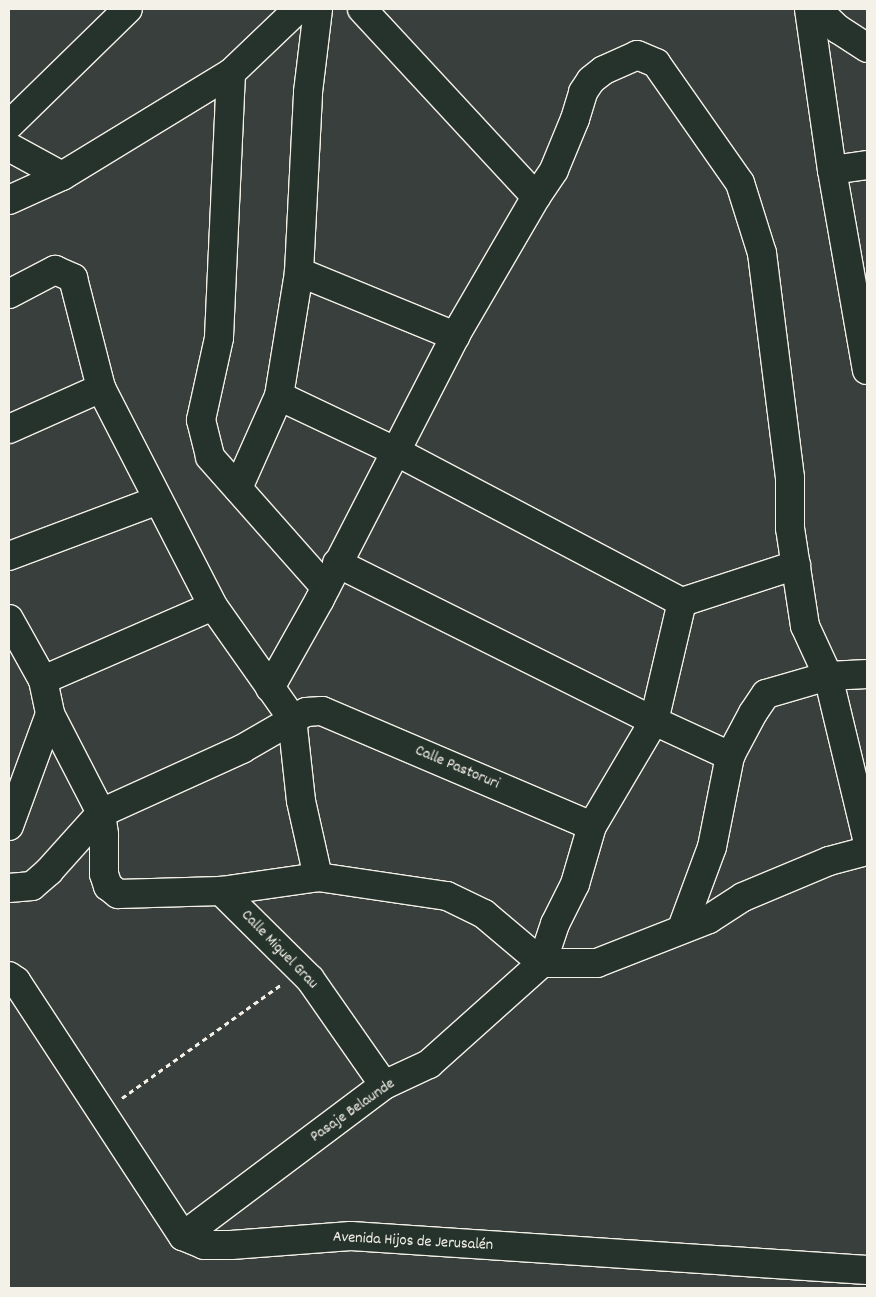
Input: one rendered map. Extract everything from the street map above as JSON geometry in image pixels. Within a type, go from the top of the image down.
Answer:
[{"type":"street","points":[[9,125],[128,9]]},
{"type":"street","points":[[9,200],[62,176],[231,73],[298,9]]},
{"type":"street","points":[[238,488],[279,396],[299,272],[308,92],[318,9]]},
{"type":"street","points":[[362,9],[536,196]]},
{"type":"street","points":[[809,9],[832,170],[867,363]]},
{"type":"street","points":[[817,9],[838,29],[867,48]]},
{"type":"street","points":[[270,688],[325,587],[455,336],[536,196],[554,170],[575,119],[583,92],[591,80],[604,70],[637,55],[656,63],[740,183],[762,253],[790,478],[790,528],[805,626],[828,676],[867,838]]},
{"type":"street","points":[[231,73],[219,338],[201,420],[210,457],[325,587]]},
{"type":"street","points":[[9,147],[62,176]]},
{"type":"street","points":[[832,170],[867,165]]},
{"type":"street","points":[[9,294],[55,270],[73,278],[101,388],[214,606],[292,718],[301,801],[318,877]]},
{"type":"street","points":[[299,272],[455,336]]},
{"type":"street","points":[[9,429],[101,388]]},
{"type":"street","points":[[279,396],[395,452],[682,602],[796,565]]},
{"type":"street","points":[[9,556],[158,500]]},
{"type":"street","points":[[337,563],[654,721],[730,756]]},
{"type":"street","points":[[542,963],[555,924],[575,884],[592,826],[654,721],[682,602]]},
{"type":"street","points":[[43,680],[214,606]]},
{"type":"street","points":[[9,619],[43,680],[50,714],[101,813],[104,835],[104,874],[108,886],[118,894],[221,891],[318,877],[447,896],[484,914],[542,963],[597,963],[627,953],[682,928],[709,919],[743,897],[829,861],[867,851]]},
{"type":"street","points":[[682,928],[712,847],[730,756],[753,712],[766,694],[828,676],[867,674]]},
{"type":"street","name":"Calle Pastoruri","points":[[292,718],[306,712],[322,711],[592,826]]},
{"type":"street","points":[[9,826],[50,714]]},
{"type":"street","points":[[9,888],[32,886],[101,813],[242,749],[292,718]]},
{"type":"street","name":"Calle Miguel Grau","points":[[221,891],[310,979],[384,1086]]},
{"type":"street","name":"Pasaje Belaunde","points":[[183,1236],[384,1086],[429,1064],[542,963]]},
{"type":"street","points":[[9,976],[16,981],[183,1236]]},
{"type":"street","name":"Avenida Hijos de Jerusalén","points":[[183,1236],[204,1245],[231,1245],[351,1236],[867,1270]]},
{"type":"path","points":[[101,1113],[301,970]]}]
